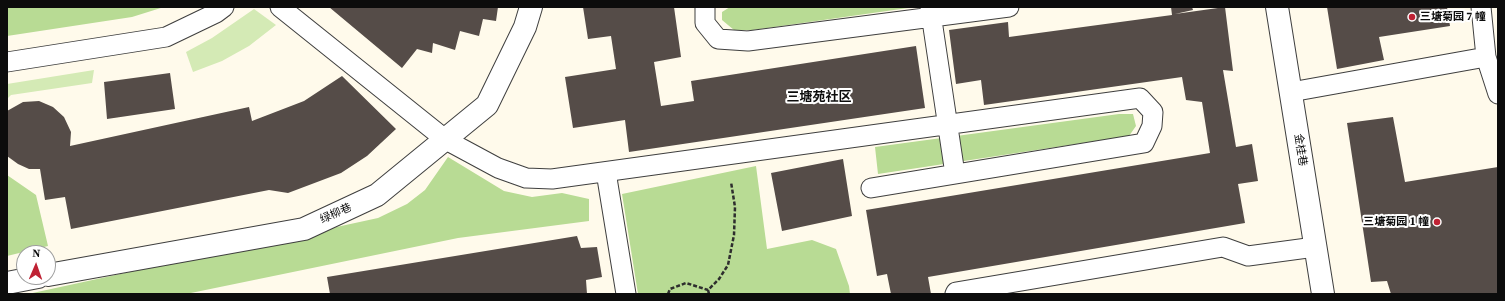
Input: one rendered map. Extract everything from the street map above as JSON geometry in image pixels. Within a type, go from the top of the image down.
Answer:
[{"type":"street","name":"绿柳巷","points":[[56,274],[304,228],[377,195],[487,105],[525,27],[531,7]]},
{"type":"street","name":"金桂巷","points":[[1277,7],[1323,294]]},
{"type":"lane","points":[[7,62],[166,37],[216,13],[224,7]]},
{"type":"lane","points":[[280,7],[446,140],[498,168],[526,178],[552,179],[606,172],[1140,98],[1153,112],[1152,126],[1144,143],[870,188]]},
{"type":"lane","points":[[705,7],[705,23],[718,39],[748,41],[930,12],[1009,7]]},
{"type":"lane","points":[[1481,7],[1486,56],[1498,94]]},
{"type":"lane","points":[[930,12],[955,174]]},
{"type":"lane","points":[[1291,92],[1486,56]]},
{"type":"lane","points":[[606,172],[626,294]]},
{"type":"lane","points":[[955,294],[956,292],[964,290],[1223,247],[1248,256],[1315,247]]},
{"type":"path","points":[[708,290],[719,279],[728,265],[734,235],[735,207],[727,155]]},
{"type":"path","points":[[668,294],[670,289],[686,283],[708,290]]},
{"type":"path","points":[[708,290],[709,294]]},
{"type":"green space","points":[[7,7],[164,7],[132,17],[7,36]]},
{"type":"green space","points":[[730,7],[915,7],[753,30],[734,30],[722,20],[722,12]]},
{"type":"green space","points":[[254,9],[276,25],[249,46],[222,61],[193,72],[186,52],[212,38]]},
{"type":"green space","points":[[94,70],[92,83],[11,95],[7,99],[7,84]]},
{"type":"green space","points":[[1119,114],[1133,114],[1136,126],[1129,136],[878,174],[875,147]]},
{"type":"green space","points":[[448,157],[504,191],[532,197],[562,193],[589,199],[589,221],[458,238],[186,294],[28,294],[378,218],[407,204],[425,190]]},
{"type":"green space","points":[[756,166],[767,249],[812,240],[836,249],[849,286],[850,294],[638,294],[622,194]]},
{"type":"green space","points":[[7,175],[36,195],[48,245],[16,245],[16,254],[7,256]]},
{"type":"building","points":[[329,7],[498,7],[496,21],[483,19],[479,36],[460,31],[455,50],[433,43],[432,53],[417,49],[402,68]]},
{"type":"building","points":[[583,7],[674,7],[681,57],[654,62],[661,106],[694,101],[691,81],[916,46],[925,108],[629,152],[625,120],[573,128],[565,77],[616,69],[611,36],[588,39]]},
{"type":"building","points":[[1171,7],[1192,7],[1193,10],[1175,14],[1225,7],[1233,71],[1223,70],[1236,147],[1252,144],[1258,181],[1238,184],[1245,223],[928,277],[931,294],[891,294],[887,274],[877,276],[866,210],[1210,153],[1202,102],[1186,100],[1182,77],[984,105],[981,80],[956,84],[949,30],[1008,22],[1009,37],[1172,15]]},
{"type":"building","points":[[1327,7],[1447,7],[1450,26],[1379,37],[1384,60],[1337,69]]},
{"type":"building","points":[[170,73],[175,109],[107,119],[104,82]]},
{"type":"building","points":[[342,76],[396,129],[367,156],[341,173],[288,193],[269,190],[71,229],[65,197],[45,200],[40,169],[29,169],[18,164],[7,156],[7,111],[23,102],[39,101],[53,107],[64,117],[71,132],[70,146],[249,107],[252,121],[304,101]]},
{"type":"building","points":[[1393,117],[1405,182],[1498,167],[1498,294],[1391,294],[1387,281],[1371,282],[1347,123]]},
{"type":"building","points":[[843,159],[852,216],[782,231],[771,173]]},
{"type":"building","points":[[577,236],[581,248],[597,247],[602,277],[586,280],[587,294],[330,294],[327,277]]},
{"type":"place","name":"三塘菊园 7 幢","points":[[1412,17]]},
{"type":"place","name":"三塘菊园 1 幢","points":[[1437,222]]},
{"type":"district","name":"三塘苑社区","points":[[819,98]]}]
